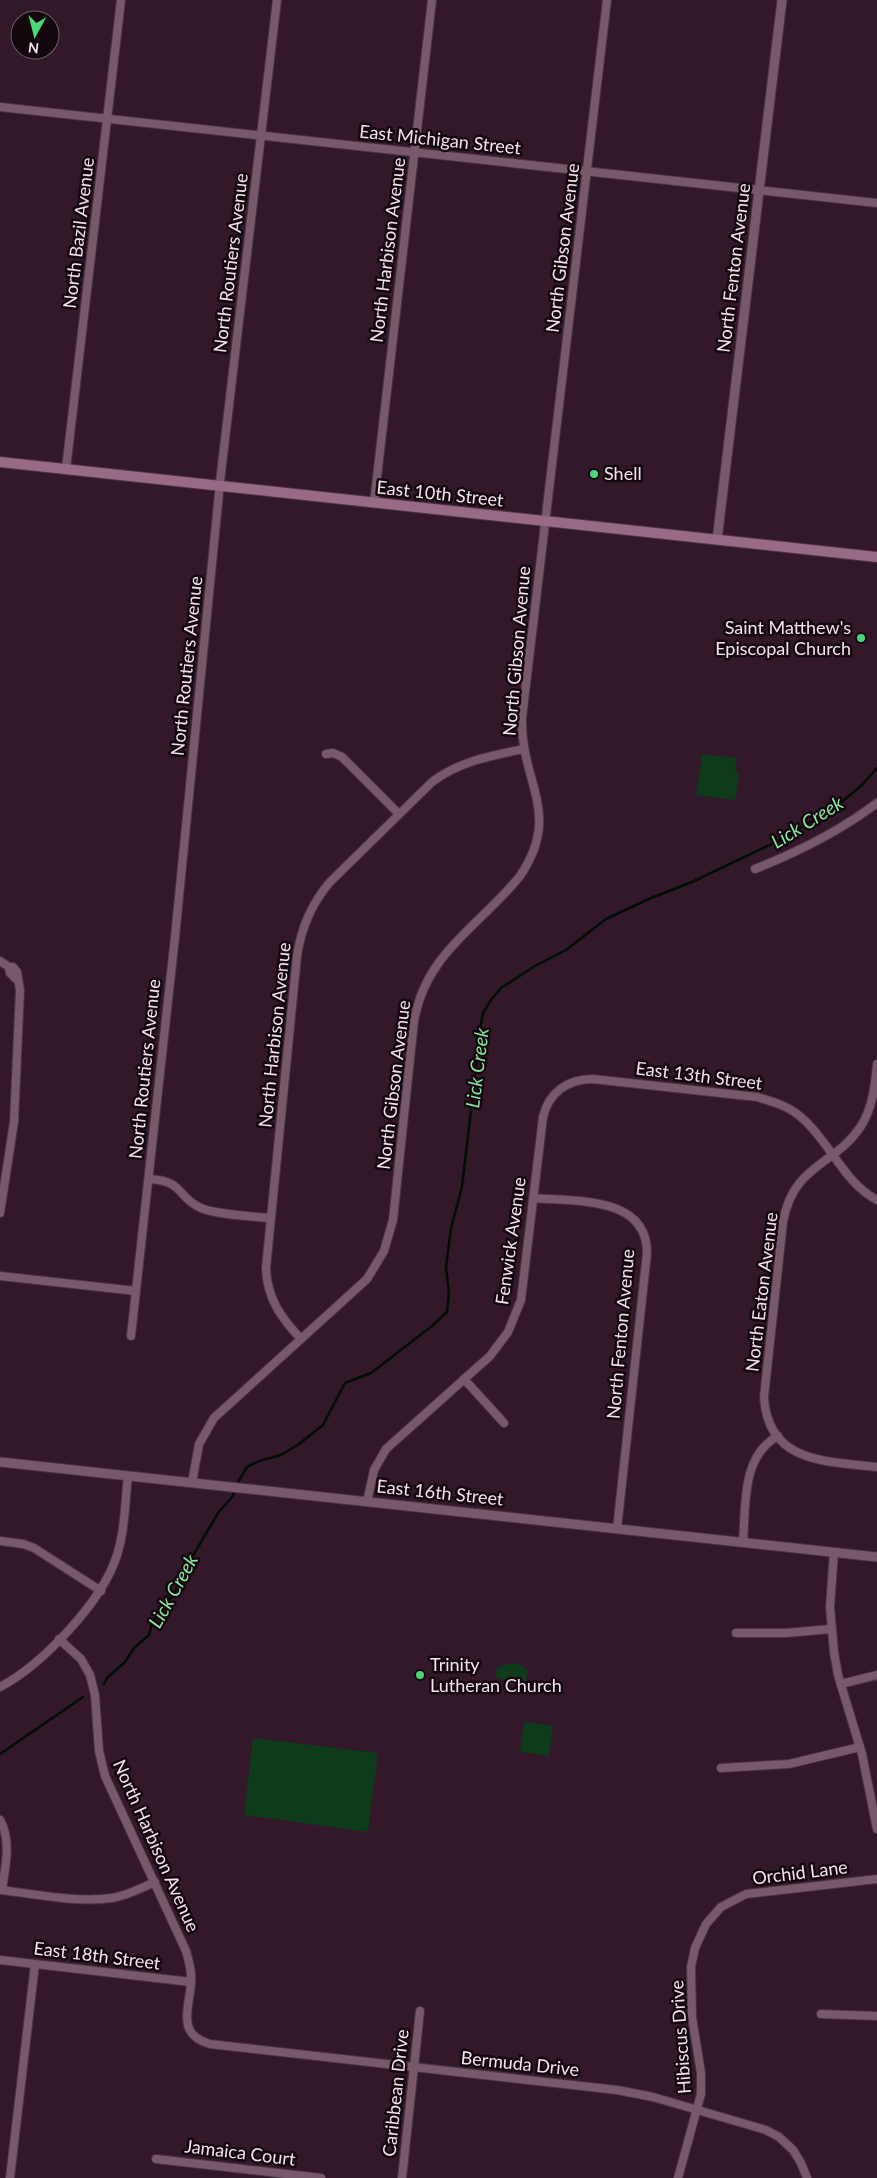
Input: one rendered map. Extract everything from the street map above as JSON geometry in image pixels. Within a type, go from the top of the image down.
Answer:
[{"type":"main road","name":"East 10th Street","points":[[0,462],[877,557]]},
{"type":"street","name":"North Bazil Avenue","points":[[66,469],[121,0]]},
{"type":"street","name":"North Routiers Avenue","points":[[132,1336],[221,486],[277,0]]},
{"type":"street","name":"North Harbison Avenue","points":[[374,503],[432,0]]},
{"type":"street","name":"North Gibson Avenue","points":[[192,1483],[197,1451],[206,1430],[214,1418],[360,1288],[374,1270],[384,1251],[392,1220],[414,1021],[422,991],[432,971],[445,952],[520,876],[528,864],[536,843],[540,824],[539,802],[524,750],[522,718],[607,0]]},
{"type":"street","name":"North Fenton Avenue","points":[[717,540],[782,0]]},
{"type":"street","name":"East Michigan Street","points":[[0,107],[877,203]]},
{"type":"street","name":"North Harbison Avenue","points":[[301,1339],[280,1315],[269,1291],[266,1268],[297,956],[303,930],[313,907],[326,888],[432,782],[449,770],[485,756],[524,750]]},
{"type":"street","points":[[326,754],[342,757],[399,814]]},
{"type":"street","points":[[755,868],[810,844],[877,803]]},
{"type":"street","points":[[0,961],[16,970],[20,990],[15,1117],[0,1213]]},
{"type":"street","name":"North Eaton Avenue","points":[[778,1436],[766,1412],[764,1394],[784,1216],[790,1198],[800,1181],[811,1169],[852,1137],[865,1119],[872,1101],[877,1064]]},
{"type":"street","name":"East 13th Street","points":[[566,1085],[578,1080],[593,1079],[765,1098],[786,1107],[802,1118],[858,1186],[877,1200]]},
{"type":"street","name":"Fenwick Avenue","points":[[367,1502],[374,1470],[386,1450],[495,1350],[508,1332],[516,1314],[523,1288],[544,1113],[550,1099],[566,1085]]},
{"type":"street","points":[[149,1179],[169,1182],[179,1188],[190,1201],[204,1210],[270,1218]]},
{"type":"street","name":"North Fenton Avenue","points":[[534,1198],[606,1205],[620,1209],[636,1220],[646,1242],[647,1253],[617,1529]]},
{"type":"street","points":[[0,1276],[136,1291]]},
{"type":"street","points":[[464,1379],[504,1423]]},
{"type":"street","points":[[742,1542],[752,1465],[762,1448],[778,1436],[798,1454],[810,1458],[877,1467]]},
{"type":"street","name":"East 16th Street","points":[[0,1462],[877,1556]]},
{"type":"street","points":[[0,1686],[31,1667],[59,1639],[101,1591],[111,1573],[119,1548],[128,1476]]},
{"type":"street","points":[[0,1540],[34,1548],[101,1591]]},
{"type":"street","points":[[834,1552],[831,1629],[841,1684],[870,1787],[877,1829]]},
{"type":"street","points":[[736,1632],[786,1633],[831,1629]]},
{"type":"street","name":"North Harbison Avenue","points":[[59,1639],[81,1659],[90,1675],[95,1695],[99,1751],[105,1776],[185,1948],[191,1982],[187,2024],[192,2034],[202,2042]]},
{"type":"street","points":[[841,1684],[877,1675]]},
{"type":"street","points":[[721,1768],[755,1768],[789,1764],[860,1746]]},
{"type":"street","points":[[0,1820],[5,1830],[7,1842],[1,1890],[84,1899],[103,1899],[125,1894],[155,1882]]},
{"type":"street","name":"Orchid Lane","points":[[728,1902],[746,1894],[757,1892],[877,1879]]},
{"type":"street","name":"Hibiscus Drive","points":[[678,2178],[698,2110],[702,2079],[692,2017],[692,1964],[697,1941],[706,1924],[728,1902]]},
{"type":"street","name":"East 18th Street","points":[[0,1960],[191,1982]]},
{"type":"street","points":[[10,2178],[34,1964]]},
{"type":"street","name":"Caribbean Drive","points":[[402,2178],[420,2011]]},
{"type":"street","points":[[821,2014],[877,2016]]},
{"type":"street","name":"Bermuda Drive","points":[[202,2042],[632,2092],[766,2130],[788,2144],[798,2156],[807,2178]]},
{"type":"street","name":"Jamaica Court","points":[[156,2159],[321,2178]]},
{"type":"green space","points":[[702,754],[737,758],[735,769],[739,775],[735,800],[696,795]]},
{"type":"green space","points":[[505,1664],[519,1664],[527,1669],[528,1673],[525,1681],[517,1684],[495,1677],[497,1668]]},
{"type":"green space","points":[[524,1722],[553,1726],[549,1756],[520,1752]]},
{"type":"green space","points":[[253,1738],[378,1753],[368,1832],[244,1815]]},
{"type":"waterway","name":"Lick Creek","points":[[238,1482],[247,1467],[259,1461],[281,1455],[299,1444],[323,1425],[345,1383],[371,1373],[432,1326],[447,1312],[449,1293],[446,1267],[451,1228],[462,1187],[481,1024],[483,1013],[501,988],[535,966],[566,950],[606,919],[651,898],[692,882],[780,840],[838,805],[861,786],[877,768]]},
{"type":"waterway","name":"Lick Creek","points":[[104,1684],[107,1678],[125,1662],[134,1648],[149,1635],[152,1623],[176,1590],[179,1575],[191,1559],[218,1513],[233,1496],[234,1491]]},
{"type":"waterway","name":"Lick Creek","points":[[0,1754],[83,1697]]},
{"type":"place","name":"Shell","points":[[594,474]]},
{"type":"place","name":"Saint Matthew's Episcopal Church","points":[[861,638]]},
{"type":"place","name":"Trinity Lutheran Church","points":[[420,1675]]}]
